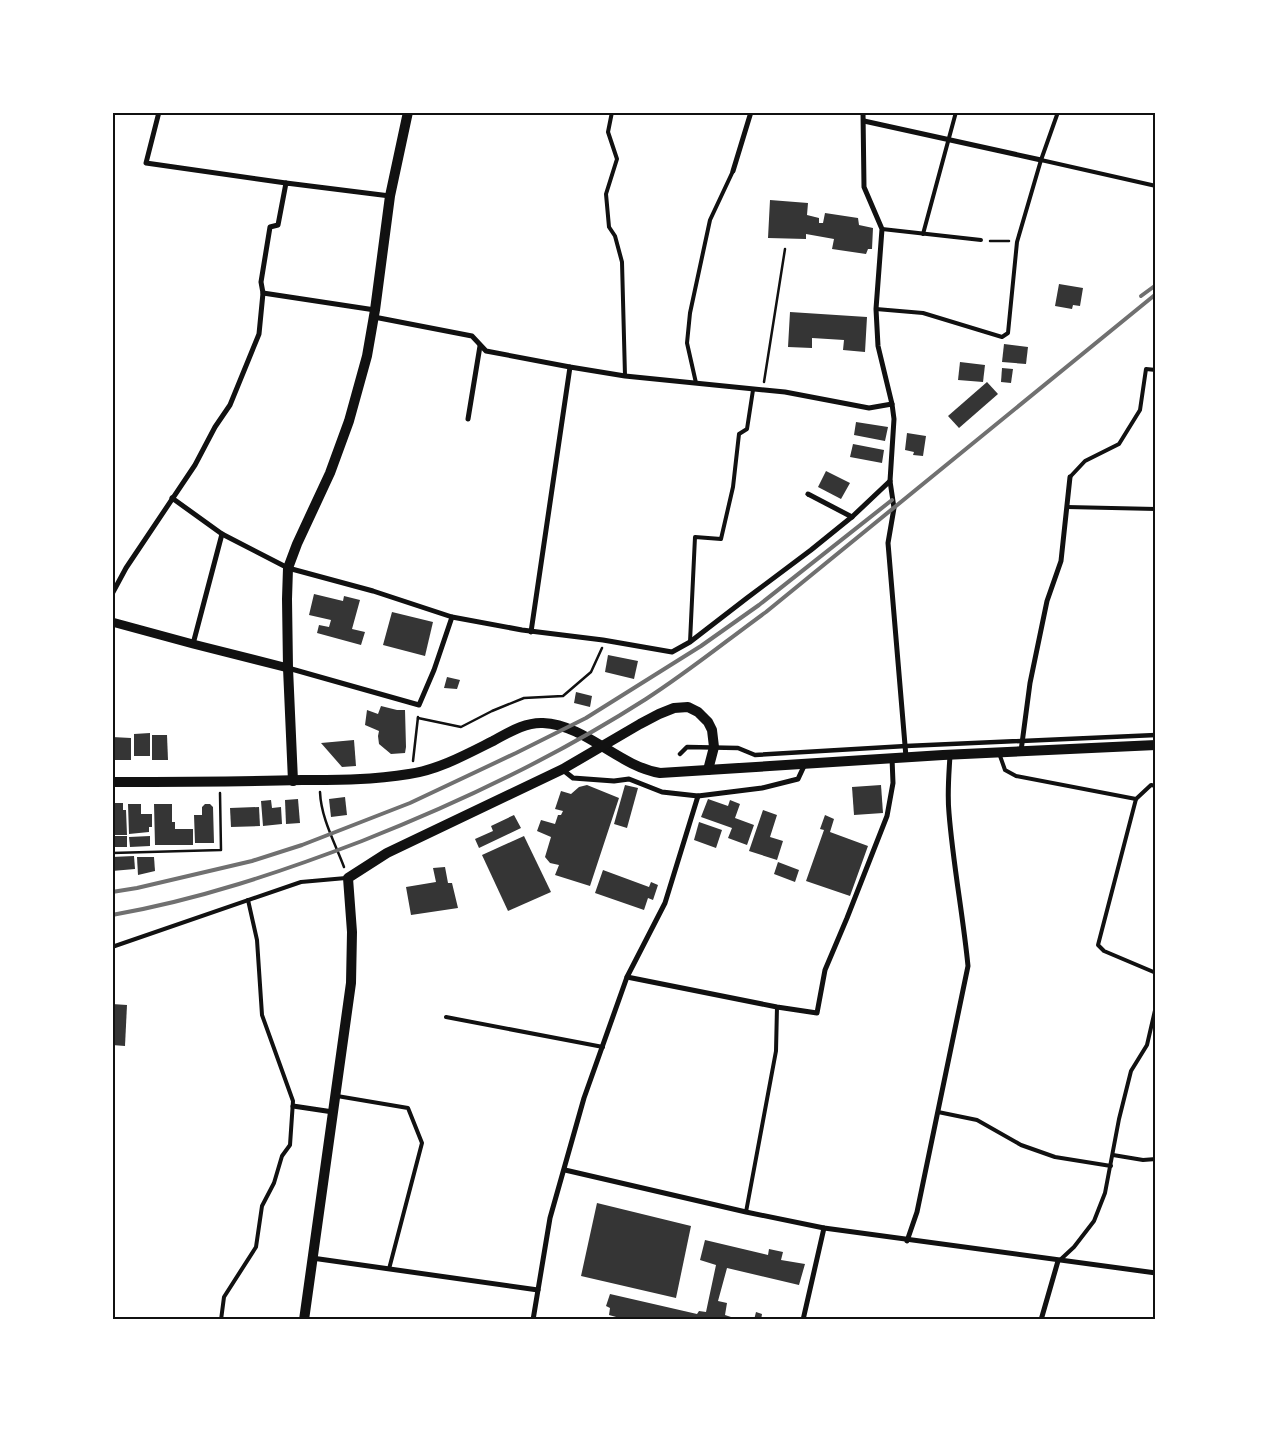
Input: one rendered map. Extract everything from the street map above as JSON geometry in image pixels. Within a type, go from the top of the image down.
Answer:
[{"type":"main road","points":[[293,781],[288,668],[288,568],[330,472],[349,421],[367,356],[375,313],[390,196],[408,112]]},
{"type":"main road","points":[[304,1320],[350,983],[352,932],[348,878],[387,853],[563,769],[659,714],[682,707],[698,712],[704,717],[712,730],[714,747],[708,770]]},
{"type":"main road","points":[[112,782],[293,781],[386,777],[410,774],[440,765],[524,726],[540,723],[554,724],[584,736],[647,771],[660,773],[999,753],[1022,746],[1156,745]]},
{"type":"street","points":[[159,112],[146,163],[390,196]]},
{"type":"street","points":[[733,171],[751,112]]},
{"type":"street","points":[[863,112],[864,187],[882,229],[876,309],[878,346],[894,419],[890,481],[894,508],[888,543],[906,757]]},
{"type":"street","points":[[864,121],[1041,160]]},
{"type":"street","points":[[112,594],[126,568],[195,464],[215,427],[230,405],[259,334],[263,293],[261,282],[270,227],[278,224],[286,183]]},
{"type":"street","points":[[263,293],[375,313],[472,336],[486,351],[570,367],[625,376],[785,392],[868,408],[892,404]]},
{"type":"street","points":[[468,420],[480,346]]},
{"type":"street","points":[[531,632],[570,367]]},
{"type":"street","points":[[1022,746],[1030,683],[1047,601],[1061,561],[1070,477]]},
{"type":"street","points":[[172,498],[222,534],[288,568],[373,591],[452,617],[531,632],[603,640],[672,652],[690,642],[811,550],[852,517],[890,481]]},
{"type":"street","points":[[808,494],[852,517]]},
{"type":"street","points":[[193,644],[222,534]]},
{"type":"street","points":[[112,622],[288,668],[419,705],[434,670],[452,617]]},
{"type":"street","points":[[680,754],[687,747],[738,748],[755,755],[906,746],[1022,746],[1156,735]]},
{"type":"street","points":[[907,1241],[917,1212],[968,966],[965,931],[948,811],[950,755]]},
{"type":"street","points":[[627,977],[777,1007],[817,1013],[825,970],[887,816],[893,783],[892,758]]},
{"type":"street","points":[[563,769],[573,778],[614,782],[629,779],[662,792],[698,796],[762,788],[798,779],[805,764]]},
{"type":"street","points":[[533,1320],[550,1218],[584,1098],[627,977],[665,903],[698,796]]},
{"type":"street","points":[[293,1106],[333,1112]]},
{"type":"street","points":[[565,1170],[824,1228],[907,1241],[1156,1273]]},
{"type":"street","points":[[803,1320],[824,1228]]},
{"type":"street","points":[[312,1258],[538,1290]]},
{"type":"street","points":[[1041,1320],[1058,1261]]},
{"type":"lane","points":[[612,112],[608,132],[617,159],[606,194],[609,227],[615,236],[622,262],[625,376]]},
{"type":"lane","points":[[923,234],[956,112]]},
{"type":"lane","points":[[876,309],[923,313],[1002,338],[1008,334],[1017,242],[1041,160],[1058,112]]},
{"type":"lane","points":[[1041,160],[1156,186]]},
{"type":"lane","points":[[696,383],[687,343],[690,313],[710,220],[733,171]]},
{"type":"lane","points":[[882,229],[980,240]]},
{"type":"lane","points":[[1070,477],[1085,461],[1119,444],[1140,410],[1146,369],[1156,370]]},
{"type":"lane","points":[[690,642],[694,537],[721,539],[733,487],[740,434],[747,429],[753,390]]},
{"type":"lane","points":[[1067,507],[1156,509]]},
{"type":"lane","points":[[999,753],[1005,770],[1016,776],[1136,799]]},
{"type":"lane","points":[[1156,786],[1151,785],[1136,799],[1098,945],[1104,951],[1156,973]]},
{"type":"lane","points":[[112,947],[218,912],[300,882],[348,878]]},
{"type":"lane","points":[[221,1320],[224,1297],[256,1247],[262,1206],[274,1183],[282,1156],[290,1145],[293,1106],[293,1101],[262,1015],[257,940],[248,900]]},
{"type":"lane","points":[[1058,1261],[1074,1247],[1094,1221],[1105,1194],[1119,1119],[1131,1071],[1147,1045],[1156,1006]]},
{"type":"lane","points":[[746,1212],[776,1051],[777,1007]]},
{"type":"lane","points":[[446,1017],[602,1047]]},
{"type":"lane","points":[[336,1095],[408,1108],[422,1143],[389,1268]]},
{"type":"lane","points":[[938,1112],[977,1120],[1021,1145],[1055,1157],[1111,1166]]},
{"type":"lane","points":[[1113,1155],[1143,1160],[1156,1159]]},
{"type":"path","points":[[980,240],[1017,242]]},
{"type":"path","points":[[763,391],[785,249]]},
{"type":"path","points":[[418,718],[461,727],[492,711],[524,698],[563,696],[591,672],[602,651],[603,640]]},
{"type":"path","points":[[410,774],[419,705]]},
{"type":"path","points":[[112,854],[221,850],[220,782]]},
{"type":"path","points":[[320,796],[330,834],[348,878]]},
{"type":"building","points":[[770,200],[808,203],[807,215],[819,218],[819,223],[823,223],[825,213],[858,218],[859,225],[873,228],[872,249],[868,249],[866,254],[832,249],[834,239],[806,234],[806,239],[768,238]]},
{"type":"building","points":[[1059,284],[1083,288],[1080,306],[1073,305],[1072,309],[1055,306]]},
{"type":"building","points":[[790,312],[867,317],[865,352],[843,350],[844,340],[812,338],[812,348],[788,347]]},
{"type":"building","points":[[1004,344],[1028,347],[1026,364],[1002,362]]},
{"type":"building","points":[[960,362],[985,365],[983,382],[958,380]]},
{"type":"building","points":[[1002,368],[1013,369],[1011,383],[1001,382]]},
{"type":"building","points":[[987,382],[998,394],[959,428],[948,416]]},
{"type":"building","points":[[856,422],[888,427],[885,441],[854,435]]},
{"type":"building","points":[[907,433],[926,436],[923,456],[913,455],[914,452],[905,450]]},
{"type":"building","points":[[853,444],[884,450],[882,463],[850,457]]},
{"type":"building","points":[[826,471],[850,483],[841,499],[818,487]]},
{"type":"building","points":[[314,594],[343,601],[344,596],[360,600],[352,629],[365,632],[361,645],[317,633],[319,625],[329,627],[331,620],[309,615]]},
{"type":"building","points":[[392,612],[433,622],[425,656],[383,645]]},
{"type":"building","points":[[608,655],[638,661],[634,679],[605,672]]},
{"type":"building","points":[[447,677],[460,680],[457,689],[444,688]]},
{"type":"building","points":[[576,692],[592,696],[590,707],[574,703]]},
{"type":"building","points":[[381,706],[405,710],[405,753],[391,754],[379,744],[379,731],[365,725],[367,710],[378,714]]},
{"type":"building","points":[[150,733],[150,756],[134,756],[134,734]]},
{"type":"building","points":[[152,735],[167,735],[168,760],[152,760]]},
{"type":"building","points":[[112,737],[131,738],[131,760],[114,760],[112,758]]},
{"type":"building","points":[[354,740],[356,766],[342,767],[321,743]]},
{"type":"building","points":[[587,785],[619,798],[590,886],[555,875],[559,865],[550,863],[545,857],[551,837],[537,831],[541,820],[555,824],[558,815],[561,815],[563,811],[555,809],[561,791],[571,794],[579,787]]},
{"type":"building","points":[[625,785],[638,788],[627,828],[614,824]]},
{"type":"building","points":[[881,785],[883,813],[854,815],[852,787]]},
{"type":"building","points":[[345,797],[347,815],[331,817],[329,799]]},
{"type":"building","points":[[298,799],[300,823],[286,824],[285,800]]},
{"type":"building","points":[[708,799],[728,806],[730,800],[740,804],[735,818],[754,825],[747,845],[728,838],[732,828],[701,817]]},
{"type":"building","points":[[271,800],[272,808],[281,807],[282,824],[263,826],[261,801]]},
{"type":"building","points":[[112,803],[123,803],[123,810],[126,810],[127,835],[112,835]]},
{"type":"building","points":[[128,804],[141,804],[141,814],[152,814],[152,827],[149,827],[149,832],[129,834]]},
{"type":"building","points":[[154,804],[172,804],[172,822],[175,822],[175,829],[193,829],[193,845],[155,845]]},
{"type":"building","points":[[205,804],[210,804],[213,807],[214,843],[195,843],[194,815],[202,815],[202,807]]},
{"type":"building","points":[[259,807],[260,826],[231,827],[230,808]]},
{"type":"building","points":[[763,810],[777,815],[770,837],[783,841],[777,860],[749,851]]},
{"type":"building","points":[[514,815],[521,828],[479,848],[475,839],[493,831],[491,826]]},
{"type":"building","points":[[825,815],[834,819],[830,832],[868,846],[850,896],[806,881],[824,830],[820,829]]},
{"type":"building","points":[[699,822],[722,830],[716,848],[694,840]]},
{"type":"building","points":[[112,836],[127,836],[127,847],[112,847]]},
{"type":"building","points":[[150,836],[150,846],[130,847],[129,837]]},
{"type":"building","points":[[524,836],[551,892],[508,911],[482,855]]},
{"type":"building","points":[[134,856],[135,869],[112,871],[112,857]]},
{"type":"building","points":[[137,857],[154,857],[155,871],[138,875]]},
{"type":"building","points":[[778,862],[799,870],[795,882],[774,874]]},
{"type":"building","points":[[445,867],[448,883],[452,883],[458,908],[411,915],[406,887],[436,882],[433,868]]},
{"type":"building","points":[[603,870],[649,887],[651,882],[658,885],[653,900],[648,898],[644,910],[595,893]]},
{"type":"building","points":[[112,1004],[127,1005],[125,1046],[112,1045]]},
{"type":"building","points":[[597,1203],[691,1226],[676,1298],[581,1276]]},
{"type":"building","points":[[705,1240],[768,1255],[769,1249],[783,1252],[781,1260],[805,1264],[799,1285],[727,1268],[718,1301],[727,1303],[725,1315],[740,1320],[627,1320],[609,1315],[610,1308],[606,1306],[610,1294],[697,1314],[699,1311],[706,1312],[716,1265],[700,1260]]},
{"type":"building","points":[[756,1312],[762,1314],[761,1320],[754,1320]]},
{"type":"railway","points":[[1141,296],[1156,285]]},
{"type":"railway","points":[[112,915],[144,909],[239,884],[301,864],[362,841],[508,777],[612,720],[677,678],[766,612],[1156,294]]},
{"type":"railway","points":[[112,892],[252,861],[302,845],[410,803],[586,718],[701,646],[759,605],[892,500]]}]
